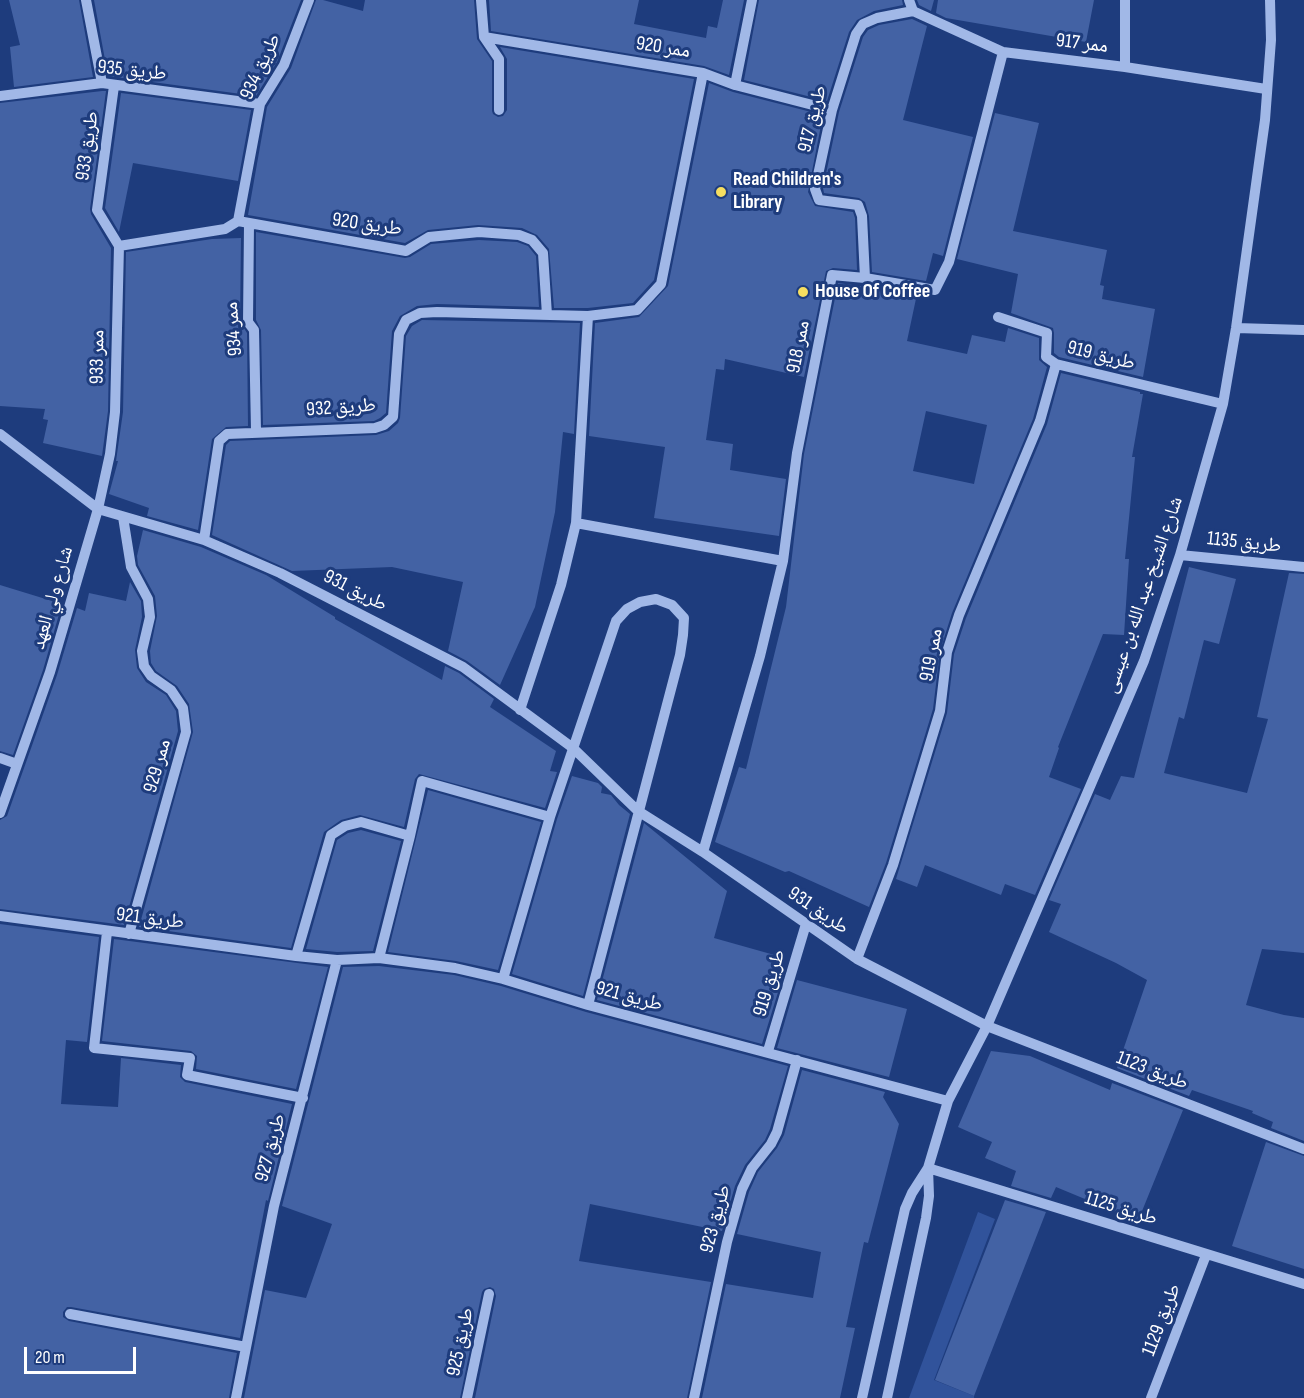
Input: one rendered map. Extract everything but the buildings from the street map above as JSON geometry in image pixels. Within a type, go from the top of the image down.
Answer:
[{"type":"street","points":[[86,0],[102,83]]},
{"type":"street","name":"طريق 934","points":[[243,222],[260,104],[284,65],[309,0]]},
{"type":"street","points":[[480,0],[484,37],[499,59],[499,110]]},
{"type":"street","points":[[735,85],[752,0]]},
{"type":"street","points":[[1125,0],[1125,67]]},
{"type":"street","name":"شارع الشيخ عبد الله بن عيسى","points":[[886,1398],[926,1218],[929,1196],[928,1168],[948,1101],[987,1026],[1144,661],[1180,555],[1223,404],[1265,120],[1271,40],[1270,0]]},
{"type":"street","name":"ممر 917","points":[[911,5],[1003,52],[1125,67],[1266,89]]},
{"type":"street","name":"طريق 917","points":[[865,278],[862,216],[858,205],[819,200],[815,189],[832,110],[856,34],[863,24],[911,5]]},
{"type":"street","name":"ممر 920","points":[[484,37],[703,73],[735,85],[832,110]]},
{"type":"street","name":"ممر 918","points":[[703,852],[760,656],[783,561],[797,453],[832,275],[935,290],[950,262],[1003,52]]},
{"type":"street","name":"طريق 932","points":[[204,540],[219,441],[227,434],[256,431],[375,428],[384,425],[393,417],[399,334],[406,320],[420,313],[588,316],[637,310],[660,284],[703,73]]},
{"type":"street","name":"طريق 935","points":[[0,96],[102,83],[260,104]]},
{"type":"street","name":"طريق 933","points":[[114,86],[97,210],[119,246]]},
{"type":"street","points":[[119,246],[225,230],[243,222]]},
{"type":"street","name":"طريق 920","points":[[243,222],[406,251],[429,237],[479,232],[519,235],[532,240],[543,253],[547,315]]},
{"type":"street","name":"ممر 934","points":[[243,222],[248,322],[254,330],[256,431]]},
{"type":"street","name":"ممر 933","points":[[98,509],[110,454],[115,412],[119,246]]},
{"type":"street","points":[[520,710],[561,585],[576,523],[588,316]]},
{"type":"street","name":"طريق 919","points":[[998,316],[1047,333],[1046,357],[1056,364],[1223,404]]},
{"type":"street","points":[[1236,328],[1304,330]]},
{"type":"street","name":"ممر 919","points":[[857,959],[893,865],[940,711],[947,652],[959,615],[1040,421],[1056,364]]},
{"type":"street","points":[[0,434],[98,509]]},
{"type":"street","name":"طريق 931","points":[[98,509],[204,540],[280,573],[463,667],[573,748],[638,811],[703,852],[857,959],[987,1026]]},
{"type":"street","name":"شارع ولي العهد","points":[[0,813],[50,672],[98,509]]},
{"type":"street","name":"ممر 929","points":[[123,517],[131,567],[148,599],[150,617],[142,651],[144,666],[151,676],[171,690],[183,708],[186,732],[129,934]]},
{"type":"street","points":[[576,523],[783,561]]},
{"type":"street","name":"طريق 1135","points":[[1180,555],[1304,567]]},
{"type":"street","points":[[503,979],[550,817],[616,621],[627,609],[640,602],[656,599],[672,605],[684,618],[680,656],[588,1005]]},
{"type":"street","points":[[0,758],[16,764]]},
{"type":"street","points":[[380,958],[422,781],[550,817]]},
{"type":"street","points":[[296,956],[331,835],[345,826],[361,822],[410,836]]},
{"type":"street","name":"طريق 921","points":[[0,916],[296,956],[337,960],[380,958],[455,968],[503,979],[588,1005],[948,1101]]},
{"type":"street","name":"طريق 919","points":[[768,1052],[806,924]]},
{"type":"street","points":[[107,932],[94,1048],[190,1058],[187,1075],[303,1098]]},
{"type":"street","name":"طريق 927","points":[[236,1398],[274,1206],[337,960]]},
{"type":"street","name":"طريق 1123","points":[[987,1026],[1304,1149]]},
{"type":"street","name":"طريق 923","points":[[694,1398],[727,1242],[742,1189],[752,1168],[771,1144],[777,1132],[797,1060]]},
{"type":"street","name":"شارع الشيخ عبد الله بن عيسى","points":[[862,1398],[905,1209],[915,1186],[928,1168]]},
{"type":"street","name":"طريق 1125","points":[[928,1168],[1304,1284]]},
{"type":"street","name":"طريق 1129","points":[[1150,1398],[1206,1255]]},
{"type":"street","name":"طريق 925","points":[[467,1398],[489,1294]]},
{"type":"street","points":[[70,1314],[246,1347]]},
{"type":"shaded area","points":[[978,1212],[995,1219],[934,1380],[974,1396],[974,1398],[909,1398]]},
{"type":"place","name":"Read Children's Library","points":[[721,192]]},
{"type":"place","name":"House Of Coffee","points":[[803,292]]}]
